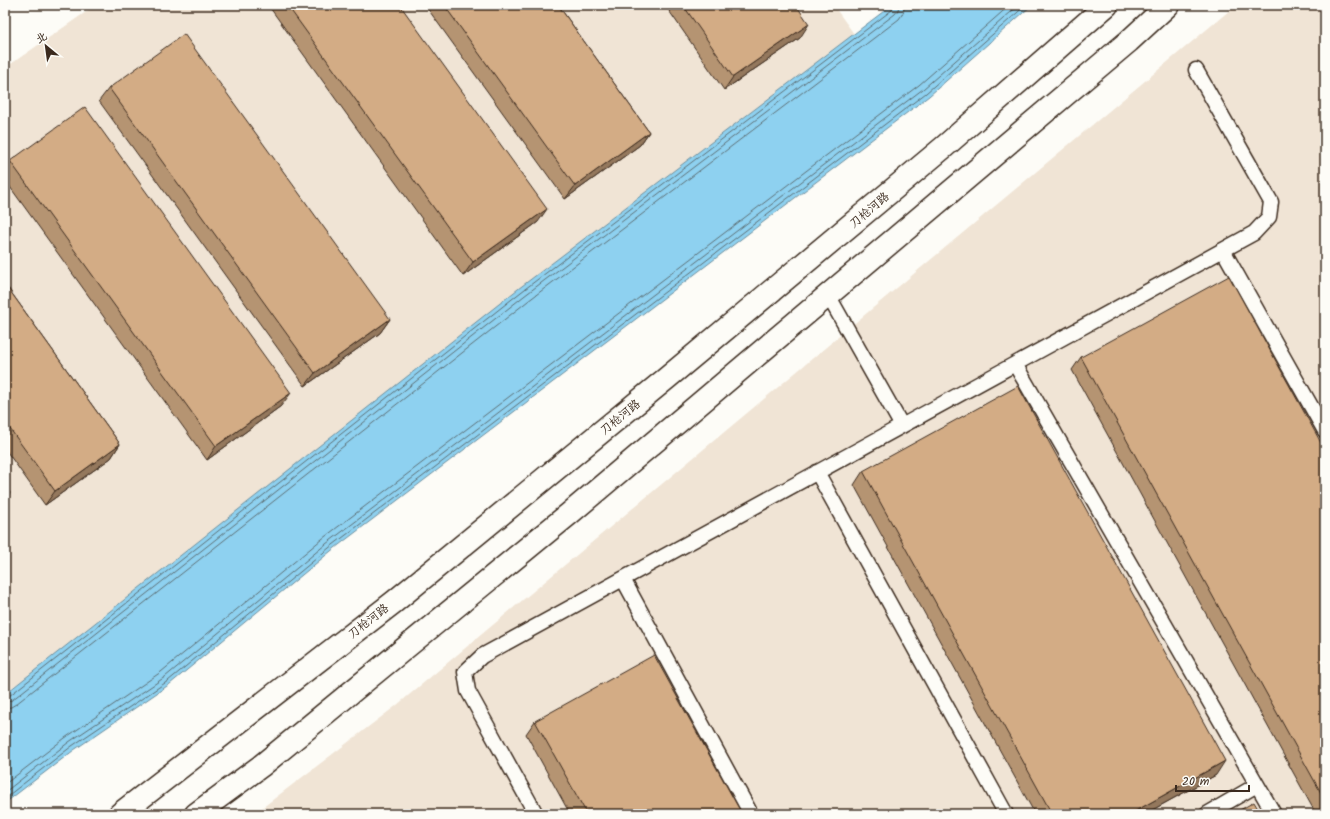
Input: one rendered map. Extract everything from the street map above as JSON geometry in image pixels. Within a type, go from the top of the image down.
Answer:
[{"type":"street","name":"刀枪河路","points":[[120,814],[394,602],[667,378],[944,147],[1107,5]]},
{"type":"street","points":[[196,814],[261,766],[569,514],[1129,41],[1168,5]]},
{"type":"lane","points":[[536,814],[468,691],[464,672],[482,656],[1254,233],[1269,216],[1270,202],[1196,70]]},
{"type":"lane","points":[[1223,250],[1325,431]]},
{"type":"lane","points":[[828,295],[902,426]]},
{"type":"lane","points":[[1016,364],[1274,814]]},
{"type":"lane","points":[[817,472],[1006,814]]},
{"type":"lane","points":[[622,579],[751,814]]},
{"type":"lane","points":[[1207,814],[1258,785]]},
{"type":"shaded area","points":[[96,5],[833,5],[878,67],[219,551],[5,692],[5,68]]},
{"type":"shaded area","points":[[1236,5],[1325,5],[1325,814],[254,814],[397,705]]},
{"type":"water","points":[[892,5],[1032,5],[929,96],[331,551],[170,684],[74,750],[5,803],[5,694],[518,289]]},
{"type":"building","points":[[287,5],[400,5],[547,209],[473,262]]},
{"type":"building","points":[[444,5],[558,5],[649,132],[575,186]]},
{"type":"building","points":[[683,5],[796,5],[809,24],[733,77]]},
{"type":"building","points":[[184,34],[390,319],[315,373],[109,88]]},
{"type":"building","points":[[85,107],[291,393],[216,446],[10,161]]},
{"type":"building","points":[[1229,276],[1325,450],[1325,800],[1081,357]]},
{"type":"building","points":[[5,284],[120,444],[55,491],[5,422]]},
{"type":"building","points":[[1018,386],[1225,761],[1130,814],[1052,814],[863,471]]},
{"type":"building","points":[[5,486],[10,493],[5,496]]},
{"type":"building","points":[[654,655],[742,814],[587,814],[535,721]]},
{"type":"building","points":[[1254,802],[1261,814],[1233,814]]}]
